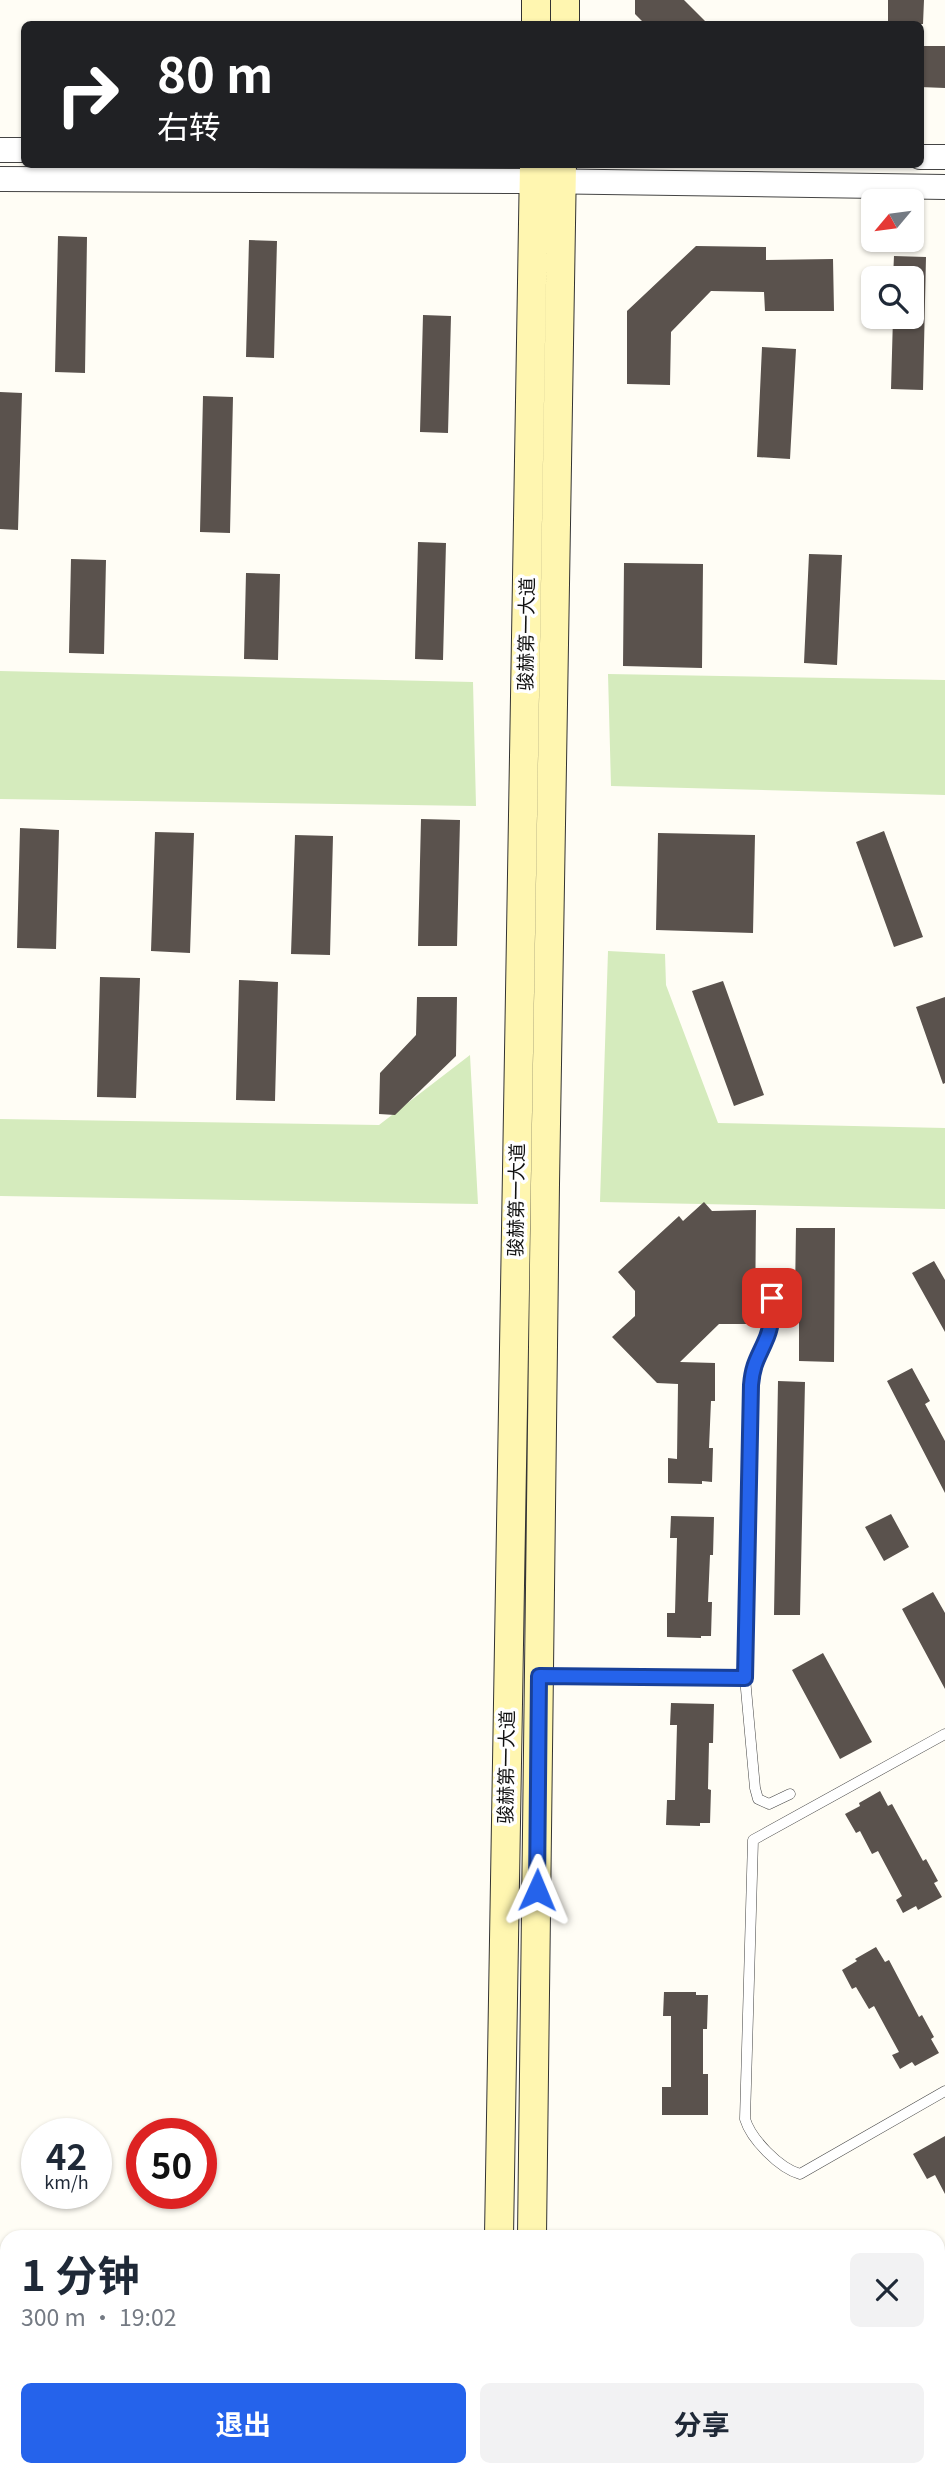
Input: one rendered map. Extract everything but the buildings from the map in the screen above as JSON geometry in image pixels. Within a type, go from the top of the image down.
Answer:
[{"type":"main road","points":[[536,0],[536,21]]},
{"type":"main road","points":[[565,0],[565,21]]},
{"type":"main road","name":"骏赫第一大道","points":[[499,2230],[534,173]]},
{"type":"main road","name":"骏赫第一大道","points":[[532,2230],[545,1184],[562,173]]},
{"type":"street","points":[[0,150],[21,150]]},
{"type":"street","points":[[924,157],[945,158]]},
{"type":"street","points":[[0,179],[562,173],[945,187]]},
{"type":"lane","points":[[772,1275],[771,1322],[767,1337],[752,1365],[745,1678],[758,1799],[769,1804],[790,1794]]},
{"type":"lane","points":[[539,1676],[745,1678]]},
{"type":"lane","points":[[945,1734],[753,1840],[745,2119],[753,2138],[791,2171],[800,2174],[945,2091]]},
{"type":"green space","points":[[0,671],[473,682],[476,806],[0,799]]},
{"type":"green space","points":[[608,674],[945,680],[945,795],[611,786]]},
{"type":"green space","points":[[608,951],[665,954],[666,985],[718,1123],[945,1128],[945,1209],[600,1202]]},
{"type":"green space","points":[[470,1055],[478,1204],[0,1196],[0,1119],[379,1125]]},
{"type":"route","points":[[537,1890],[539,1676],[745,1678],[752,1365],[767,1337],[772,1298]]}]
